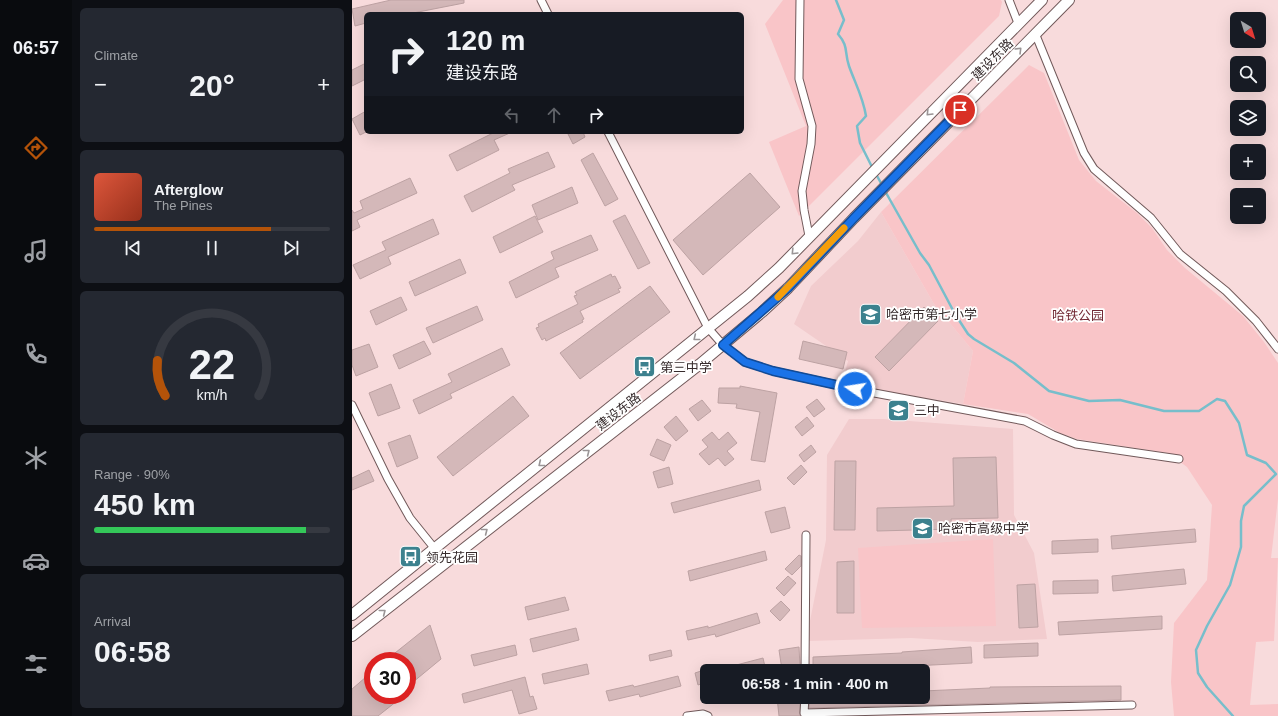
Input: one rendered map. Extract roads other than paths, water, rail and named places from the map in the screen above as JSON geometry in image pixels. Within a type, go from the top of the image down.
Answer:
[{"type":"main road","name":"建设东路","points":[[352,615],[708,328],[779,268],[840,204],[1042,0]]},
{"type":"main road","name":"建设东路","points":[[352,636],[723,345],[788,288],[854,218],[1069,0]]},
{"type":"street","points":[[541,0],[547,12]]},
{"type":"street","points":[[800,0],[799,79],[812,126],[811,144],[802,191],[804,210],[810,236]]},
{"type":"street","points":[[1010,0],[1018,23]]},
{"type":"street","points":[[1035,33],[1084,154],[1094,169],[1151,218],[1180,254],[1226,291],[1256,321],[1278,349]]},
{"type":"street","points":[[609,134],[708,328],[723,345],[745,362],[773,371],[868,392],[1025,421],[1053,435],[1076,444],[1179,460]]},
{"type":"street","points":[[352,405],[410,518],[435,549]]},
{"type":"street","points":[[805,664],[806,535]]},
{"type":"street","points":[[805,704],[804,713],[836,714],[922,713],[1132,705]]},
{"type":"street","points":[[1002,707],[1002,716]]},
{"type":"street","points":[[687,716],[703,714],[708,716]]},
{"type":"waterway","points":[[836,0],[844,20],[838,34],[844,42],[849,66],[865,109],[866,116],[857,126],[860,143],[873,169]]},
{"type":"waterway","points":[[876,174],[882,185]]},
{"type":"waterway","points":[[885,191],[920,253],[929,265],[955,314],[968,334],[974,339],[1014,363],[1049,391],[1089,401],[1120,400],[1164,411],[1199,411],[1217,399],[1225,401],[1239,423],[1247,455],[1266,463],[1276,474],[1244,506],[1241,521],[1241,547],[1230,585],[1207,626],[1196,650],[1198,673],[1207,687],[1233,716]]},
{"type":"place","name":"哈密市第七小学","points":[[871,314]]},
{"type":"place","name":"第三中学","points":[[645,367]]},
{"type":"place","name":"三中","points":[[898,410]]},
{"type":"place","name":"哈密市高级中学","points":[[923,528]]},
{"type":"place","name":"领先花园","points":[[411,557]]},
{"type":"park label","name":"哈铁公园","points":[[1078,315]]}]
